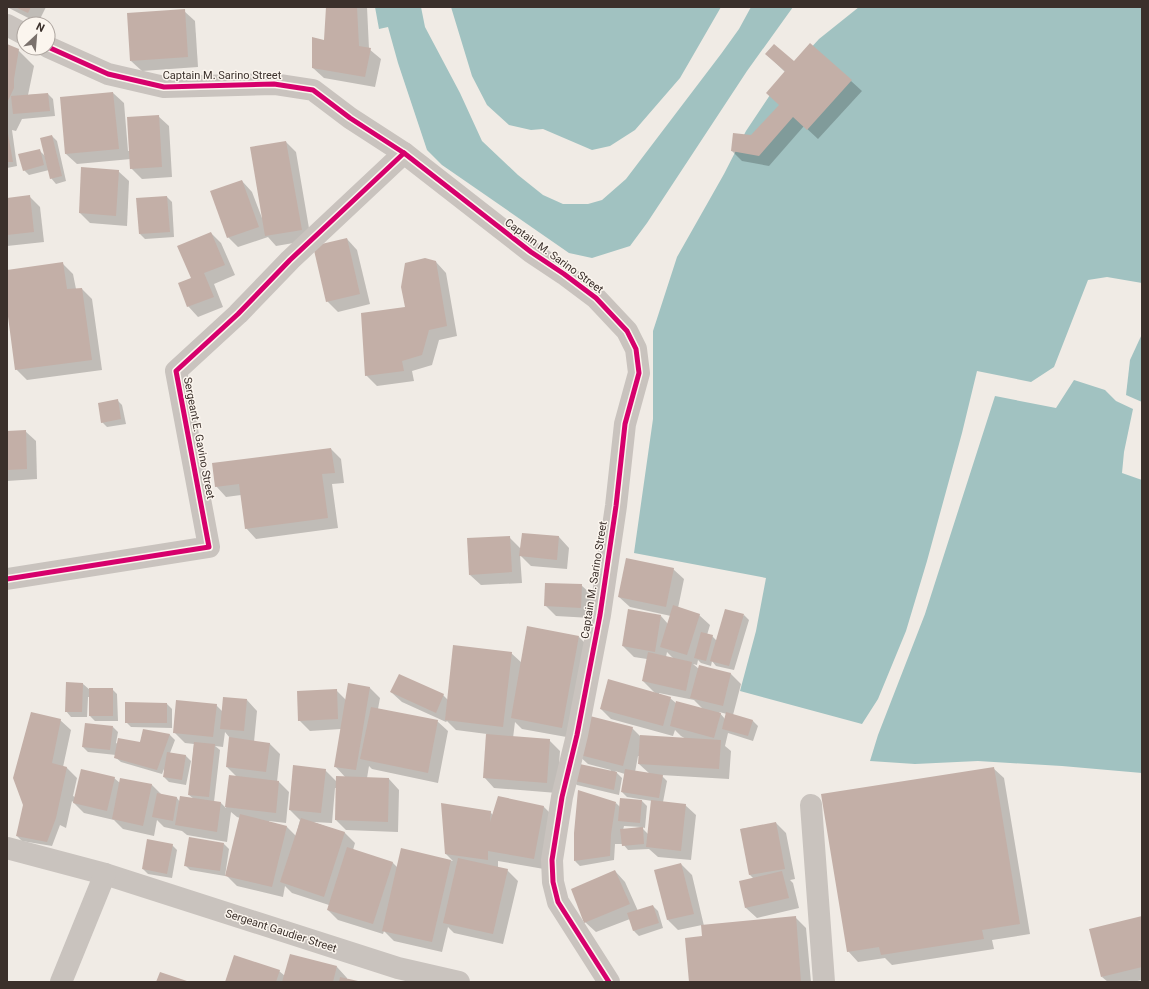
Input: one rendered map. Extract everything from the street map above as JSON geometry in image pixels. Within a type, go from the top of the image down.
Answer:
[{"type":"street","points":[[7,25],[16,30]]},
{"type":"street","name":"Captain M. Sarino Street","points":[[56,51],[108,74],[164,86],[274,84],[313,90],[350,118],[404,153],[531,252],[596,298],[627,331],[636,350],[639,373],[625,424],[616,506],[600,615],[577,735],[562,797],[552,860],[553,882],[558,902],[609,982]]},
{"type":"street","name":"Sergeant E. Gavino Street","points":[[7,579],[209,547],[176,371],[238,314],[290,260],[404,153]]},
{"type":"street","points":[[811,805],[824,982]]},
{"type":"street","name":"Sergeant Gaudier Street","points":[[7,848],[105,874],[398,968],[459,982]]},
{"type":"street","points":[[60,982],[105,874]]},
{"type":"water","points":[[375,7],[421,7],[425,27],[460,93],[482,141],[518,175],[543,195],[563,204],[588,204],[602,200],[626,179],[721,54],[739,29],[751,7],[793,7],[747,71],[647,223],[630,246],[592,258],[569,253],[442,165],[427,150],[398,63],[388,27],[379,29]]},
{"type":"water","points":[[451,7],[721,7],[680,78],[635,130],[610,146],[592,150],[543,129],[531,130],[509,125],[487,105],[472,76]]},
{"type":"water","points":[[859,7],[1142,7],[1142,283],[1107,277],[1088,280],[1054,367],[1031,382],[977,371],[962,433],[906,631],[878,699],[862,724],[740,691],[756,631],[766,578],[634,553],[653,419],[653,331],[677,257],[724,174],[746,131],[776,86],[819,39]]},
{"type":"water","points":[[1142,334],[1142,402],[1126,395],[1130,360]]},
{"type":"water","points":[[1074,380],[1105,390],[1116,401],[1133,409],[1124,452],[1122,473],[1142,480],[1142,773],[978,761],[915,764],[870,761],[878,735],[925,614],[995,396],[1056,408]]},
{"type":"building","points":[[15,7],[31,7],[28,13]]},
{"type":"building","points":[[326,7],[357,7],[359,46],[371,48],[365,77],[312,68],[312,37],[324,40]]},
{"type":"building","points":[[185,9],[188,57],[130,61],[127,13]]},
{"type":"building","points":[[810,43],[852,80],[807,130],[793,117],[759,156],[731,151],[733,133],[751,135],[779,105],[766,93],[785,71],[765,54],[774,44],[794,61]]},
{"type":"building","points":[[7,44],[16,48],[16,56],[18,56],[14,88],[7,103]]},
{"type":"building","points":[[113,92],[119,149],[65,154],[60,97]]},
{"type":"building","points":[[48,93],[50,111],[13,114],[11,96]]},
{"type":"building","points":[[159,115],[162,167],[130,169],[127,117]]},
{"type":"building","points":[[7,128],[13,162],[7,162]]},
{"type":"building","points":[[52,135],[62,176],[50,179],[40,138]]},
{"type":"building","points":[[286,141],[302,230],[265,236],[250,147]]},
{"type":"building","points":[[40,149],[44,165],[23,171],[18,154]]},
{"type":"building","points":[[81,167],[119,170],[116,216],[79,213]]},
{"type":"building","points":[[242,180],[259,227],[227,238],[210,191]]},
{"type":"building","points":[[30,195],[34,232],[7,235],[7,198]]},
{"type":"building","points":[[167,196],[170,232],[139,234],[136,198]]},
{"type":"building","points":[[211,232],[225,265],[204,273],[214,297],[187,307],[178,283],[191,278],[177,246]]},
{"type":"building","points":[[347,238],[360,294],[326,302],[313,246]]},
{"type":"building","points":[[425,258],[436,261],[447,326],[429,330],[422,355],[402,361],[404,371],[365,376],[361,313],[405,307],[401,287],[405,263]]},
{"type":"building","points":[[63,262],[67,289],[82,288],[92,360],[15,370],[7,309],[7,270]]},
{"type":"building","points":[[118,399],[121,419],[101,423],[98,403]]},
{"type":"building","points":[[26,430],[27,469],[7,470],[7,431]]},
{"type":"building","points":[[331,448],[335,473],[322,474],[328,518],[245,529],[239,484],[215,487],[212,463]]},
{"type":"building","points":[[522,533],[559,536],[557,560],[519,556]]},
{"type":"building","points":[[510,536],[512,572],[469,575],[467,538]]},
{"type":"building","points":[[626,558],[674,568],[666,607],[618,597]]},
{"type":"building","points":[[545,583],[582,584],[581,608],[544,606]]},
{"type":"building","points":[[673,605],[700,614],[687,655],[660,647]]},
{"type":"building","points":[[628,609],[661,615],[655,652],[622,646]]},
{"type":"building","points":[[725,609],[744,614],[729,666],[710,661]]},
{"type":"building","points":[[527,626],[579,636],[562,728],[511,718]]},
{"type":"building","points":[[701,632],[713,635],[706,661],[694,658]]},
{"type":"building","points":[[453,645],[512,652],[503,727],[445,720]]},
{"type":"building","points":[[648,652],[692,662],[686,691],[642,681]]},
{"type":"building","points":[[699,665],[731,673],[723,706],[690,698]]},
{"type":"building","points":[[399,674],[444,694],[436,713],[390,692]]},
{"type":"building","points":[[608,679],[671,697],[663,726],[600,709]]},
{"type":"building","points":[[66,682],[83,683],[82,712],[65,712]]},
{"type":"building","points":[[348,683],[370,687],[356,770],[334,767]]},
{"type":"building","points":[[89,688],[113,688],[113,716],[89,716]]},
{"type":"building","points":[[337,689],[338,719],[298,721],[297,691]]},
{"type":"building","points":[[223,697],[247,699],[244,731],[220,729]]},
{"type":"building","points":[[176,700],[217,704],[213,737],[173,733]]},
{"type":"building","points":[[676,701],[721,713],[714,738],[670,726]]},
{"type":"building","points":[[125,702],[167,703],[167,723],[125,723]]},
{"type":"building","points":[[371,707],[438,720],[428,773],[360,759]]},
{"type":"building","points":[[31,712],[61,719],[52,763],[67,767],[56,818],[47,842],[16,836],[23,805],[13,778]]},
{"type":"building","points":[[726,712],[753,720],[748,736],[722,729]]},
{"type":"building","points":[[586,715],[633,727],[623,766],[576,754]]},
{"type":"building","points":[[85,723],[113,726],[110,750],[82,747]]},
{"type":"building","points":[[143,729],[170,734],[157,770],[114,758],[118,738],[140,742]]},
{"type":"building","points":[[486,734],[550,739],[547,783],[483,778]]},
{"type":"building","points":[[640,735],[721,740],[719,769],[638,764]]},
{"type":"building","points":[[229,737],[270,743],[266,772],[226,767]]},
{"type":"building","points":[[194,742],[215,744],[209,797],[188,795]]},
{"type":"building","points":[[167,752],[186,755],[182,780],[163,777]]},
{"type":"building","points":[[575,763],[617,772],[614,790],[571,780]]},
{"type":"building","points":[[293,765],[326,769],[321,813],[289,810]]},
{"type":"building","points":[[994,767],[1020,924],[982,930],[984,939],[881,955],[879,947],[847,952],[821,794]]},
{"type":"building","points":[[81,769],[115,777],[107,811],[73,803]]},
{"type":"building","points":[[625,769],[663,775],[659,798],[621,792]]},
{"type":"building","points":[[229,775],[279,781],[276,813],[225,807]]},
{"type":"building","points":[[336,776],[389,778],[388,822],[335,820]]},
{"type":"building","points":[[120,778],[152,784],[143,826],[112,819]]},
{"type":"building","points":[[578,790],[616,802],[611,834],[610,856],[574,861],[574,833]]},
{"type":"building","points":[[157,793],[177,797],[173,821],[152,817]]},
{"type":"building","points":[[180,796],[221,802],[217,832],[175,825]]},
{"type":"building","points":[[498,796],[544,806],[534,859],[488,851],[488,860],[445,854],[441,803],[491,811],[490,822]]},
{"type":"building","points":[[620,798],[642,800],[640,823],[618,821]]},
{"type":"building","points":[[651,800],[686,804],[681,851],[646,847]]},
{"type":"building","points":[[240,814],[287,826],[272,887],[225,876]]},
{"type":"building","points":[[301,818],[345,832],[324,897],[280,882]]},
{"type":"building","points":[[776,822],[785,869],[749,875],[740,829]]},
{"type":"building","points":[[643,827],[644,844],[622,846],[620,829]]},
{"type":"building","points":[[189,837],[224,843],[220,871],[184,866]]},
{"type":"building","points":[[147,839],[173,844],[167,874],[142,869]]},
{"type":"building","points":[[347,847],[393,862],[373,924],[327,910]]},
{"type":"building","points":[[401,848],[451,860],[432,942],[382,931]]},
{"type":"building","points":[[458,858],[508,869],[493,934],[443,923]]},
{"type":"building","points":[[681,863],[694,914],[667,920],[654,870]]},
{"type":"building","points":[[615,870],[630,904],[584,923],[571,889]]},
{"type":"building","points":[[782,871],[789,898],[745,908],[739,881]]},
{"type":"building","points":[[653,905],[659,923],[633,931],[627,913]]},
{"type":"building","points":[[796,916],[801,982],[689,982],[685,938],[702,936],[701,925]]},
{"type":"building","points":[[1142,916],[1142,967],[1101,977],[1089,929]]},
{"type":"building","points":[[290,954],[337,966],[333,982],[282,982]]},
{"type":"building","points":[[234,955],[280,970],[276,982],[225,982]]},
{"type":"building","points":[[160,972],[190,982],[156,982]]},
{"type":"building","points":[[340,977],[358,981],[358,982],[339,982]]},
{"type":"cycle path","points":[[56,51],[108,74],[164,87],[274,84],[313,90],[350,118],[404,153],[531,252],[596,298],[627,331],[636,349],[639,373],[625,424],[616,506],[600,615],[577,735],[562,797],[552,860],[553,882],[558,902],[609,982]]},
{"type":"cycle path","points":[[7,579],[209,547],[176,371],[238,314],[290,260],[404,153]]}]
